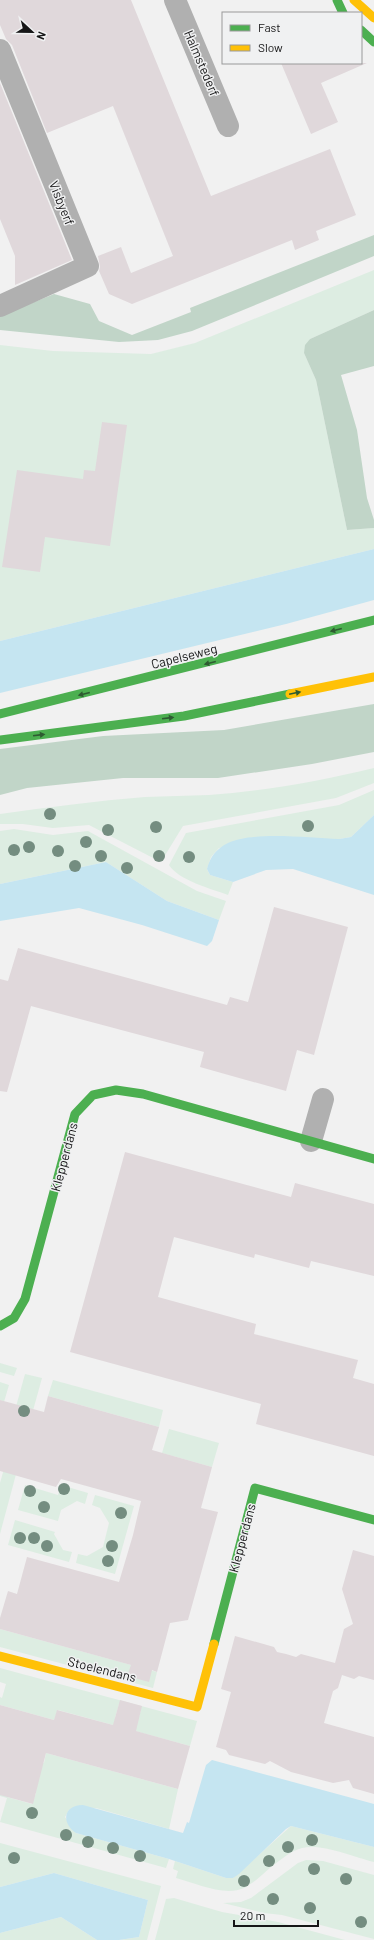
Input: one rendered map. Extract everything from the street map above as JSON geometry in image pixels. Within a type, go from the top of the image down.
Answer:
[{"type":"street","name":"Halmstederf","points":[[175,0],[228,126]]},
{"type":"street","points":[[337,0],[343,12]]},
{"type":"street","points":[[354,0],[374,18]]},
{"type":"street","points":[[362,31],[374,42]]},
{"type":"street","name":"Visbyerf","points":[[0,50],[88,266],[0,306]]},
{"type":"street","name":"Capelseweg","points":[[0,714],[374,620]]},
{"type":"street","points":[[0,740],[184,716],[374,677]]},
{"type":"street","name":"Klepperdans","points":[[0,1326],[11,1323],[22,1308],[75,1114],[93,1095],[116,1090],[143,1094],[311,1142],[374,1158]]},
{"type":"street","points":[[311,1142],[323,1099]]},
{"type":"street","name":"Klepperdans","points":[[197,1707],[255,1488],[374,1520]]},
{"type":"street","name":"Stoelendans","points":[[0,1656],[197,1707]]},
{"type":"green space","points":[[374,235],[374,256],[192,331],[158,340],[119,342],[0,330],[0,316],[54,294],[90,304],[99,321],[132,335],[191,312],[190,308]]},
{"type":"green space","points":[[374,270],[374,310],[310,339],[304,353],[316,380],[347,530],[374,528],[374,549],[0,641],[0,345],[53,351],[151,354],[195,343]]},
{"type":"green space","points":[[374,310],[374,366],[341,375],[357,430],[367,498],[374,520],[374,528],[347,530],[316,380],[304,353],[305,345],[310,339]]},
{"type":"green space","points":[[374,704],[374,752],[312,764],[218,778],[123,778],[27,788],[0,795],[0,749],[103,736],[224,730]]},
{"type":"green space","points":[[374,768],[374,783],[336,798],[183,826],[164,857],[159,861],[89,825],[53,828],[23,824],[0,824],[0,814],[72,804],[145,797],[209,795],[251,791],[313,781]]},
{"type":"green space","points":[[374,790],[374,815],[351,837],[219,848],[211,857],[207,869],[210,875],[233,882],[228,895],[187,880],[173,870],[169,865],[186,833],[339,805]]},
{"type":"green space","points":[[14,829],[53,835],[88,831],[197,891],[226,901],[219,920],[167,901],[106,862],[0,884],[0,831]]},
{"type":"green space","points":[[0,1363],[17,1368],[14,1376],[0,1372]]},
{"type":"green space","points":[[25,1374],[42,1378],[29,1425],[12,1421]]},
{"type":"green space","points":[[53,1380],[163,1410],[159,1427],[48,1396]]},
{"type":"green space","points":[[0,1382],[9,1385],[4,1402],[0,1400]]},
{"type":"green space","points":[[169,1429],[219,1443],[212,1467],[162,1453]]},
{"type":"green space","points":[[26,1437],[0,1534],[0,1483],[10,1447]]},
{"type":"green space","points":[[25,1485],[58,1495],[61,1485],[88,1493],[85,1504],[77,1501],[61,1510],[58,1521],[18,1510]]},
{"type":"green space","points":[[95,1495],[134,1506],[115,1574],[76,1563],[78,1554],[87,1556],[103,1547],[109,1523],[100,1508],[92,1505]]},
{"type":"green space","points":[[15,1520],[55,1532],[54,1534],[63,1550],[72,1552],[69,1562],[8,1545]]},
{"type":"green space","points":[[0,1629],[157,1672],[153,1688],[0,1647]]},
{"type":"green space","points":[[0,1668],[197,1721],[190,1746],[58,1710],[54,1720],[0,1705],[0,1697],[2,1698],[6,1684],[0,1682]],"holes":[[[119,1704],[141,1710],[137,1724],[115,1718]]]},
{"type":"green space","points":[[0,1751],[44,1763],[46,1753],[178,1789],[169,1829],[96,1808],[69,1810],[65,1817],[76,1833],[169,1859],[166,1868],[0,1822],[7,1798],[0,1796]],"holes":[[[10,1786],[36,1793],[32,1804],[7,1797]]]},
{"type":"green space","points":[[291,1826],[374,1847],[374,1862],[338,1851],[319,1847],[310,1847],[298,1849],[290,1853],[251,1884],[236,1890],[219,1890],[176,1878],[178,1871],[173,1869],[175,1861],[226,1878],[233,1878]]},
{"type":"green space","points":[[0,1843],[161,1886],[147,1940],[119,1940],[139,1937],[148,1900],[54,1873],[0,1887]]},
{"type":"green space","points":[[306,1860],[323,1861],[374,1875],[374,1939],[282,1915],[264,1913],[223,1903],[241,1902],[251,1898],[298,1863]]},
{"type":"green space","points":[[174,1898],[222,1912],[278,1922],[345,1940],[155,1940],[166,1899]]},
{"type":"green space","points":[[61,1917],[97,1940],[0,1940],[0,1933]]},
{"type":"water","points":[[374,549],[374,600],[286,624],[0,693],[0,641]]},
{"type":"water","points":[[374,815],[374,895],[293,869],[266,870],[233,882],[210,875],[207,869],[212,857],[217,851],[224,845],[239,839],[267,836],[339,839],[351,837]]},
{"type":"water","points":[[106,862],[167,901],[219,920],[212,941],[207,946],[142,925],[79,908],[0,921],[0,884]]},
{"type":"water","points":[[212,1760],[374,1804],[374,1847],[291,1826],[239,1874],[233,1878],[226,1878],[169,1859],[76,1833],[71,1829],[66,1820],[66,1815],[71,1808],[83,1805],[183,1833],[187,1822],[189,1823],[206,1765]]},
{"type":"water","points":[[54,1873],[148,1900],[139,1937],[119,1940],[97,1940],[61,1917],[0,1933],[0,1887]]},
{"type":"building","points":[[0,0],[131,0],[211,196],[330,149],[356,215],[316,231],[319,240],[295,250],[292,240],[132,304],[109,294],[99,271],[100,267],[98,256],[121,247],[131,273],[173,256],[113,106],[47,133],[12,45],[6,39],[0,25]]},
{"type":"building","points":[[367,63],[321,83],[338,122],[311,134],[281,64]]},
{"type":"building","points":[[0,83],[72,260],[15,285],[15,256],[0,219]]},
{"type":"building","points":[[102,422],[127,425],[110,546],[45,537],[40,572],[2,567],[17,470],[83,479],[84,470],[95,471]]},
{"type":"building","points":[[274,907],[348,927],[314,1055],[297,1050],[286,1091],[200,1067],[204,1052],[31,1006],[7,1092],[0,1091],[0,979],[8,981],[18,948],[227,1005],[230,997],[248,1002]]},
{"type":"building","points":[[125,1152],[291,1197],[295,1183],[374,1204],[374,1276],[311,1261],[309,1268],[255,1254],[254,1258],[174,1237],[158,1297],[256,1324],[254,1334],[358,1360],[353,1378],[374,1384],[374,1456],[256,1424],[261,1404],[70,1352]]},
{"type":"building","points":[[48,1396],[159,1427],[152,1450],[212,1467],[201,1508],[218,1512],[188,1620],[170,1623],[157,1672],[152,1670],[149,1682],[127,1676],[131,1665],[0,1629],[0,1618],[8,1591],[17,1594],[27,1557],[119,1582],[141,1501],[61,1479],[56,1487],[0,1471],[0,1400],[44,1412]]},
{"type":"building","points":[[353,1550],[374,1556],[374,1680],[359,1676],[354,1679],[342,1675],[338,1688],[333,1691],[324,1723],[374,1737],[374,1794],[353,1788],[349,1780],[333,1783],[291,1772],[270,1761],[265,1764],[229,1755],[226,1750],[216,1747],[231,1692],[221,1689],[235,1636],[274,1647],[277,1652],[296,1657],[301,1654],[335,1663],[344,1629],[353,1624],[342,1589]]},
{"type":"building","points":[[120,1700],[142,1706],[136,1731],[190,1746],[178,1789],[46,1753],[33,1804],[0,1795],[0,1705],[54,1720],[57,1710],[113,1725]]},
{"type":"traffic: fast","points":[[337,0],[343,12]]},
{"type":"traffic: fast","points":[[362,31],[374,42]]},
{"type":"traffic: fast","points":[[0,714],[374,620]]},
{"type":"traffic: fast","points":[[0,740],[184,716],[290,694]]},
{"type":"traffic: fast","points":[[0,1326],[14,1318],[25,1299],[75,1114],[93,1095],[116,1090],[143,1094],[374,1159]]},
{"type":"traffic: fast","points":[[214,1644],[255,1488],[374,1520]]},
{"type":"traffic: slow","points":[[354,0],[374,18]]},
{"type":"traffic: slow","points":[[290,694],[374,677]]},
{"type":"traffic: slow","points":[[0,1656],[197,1707],[214,1644]]}]
